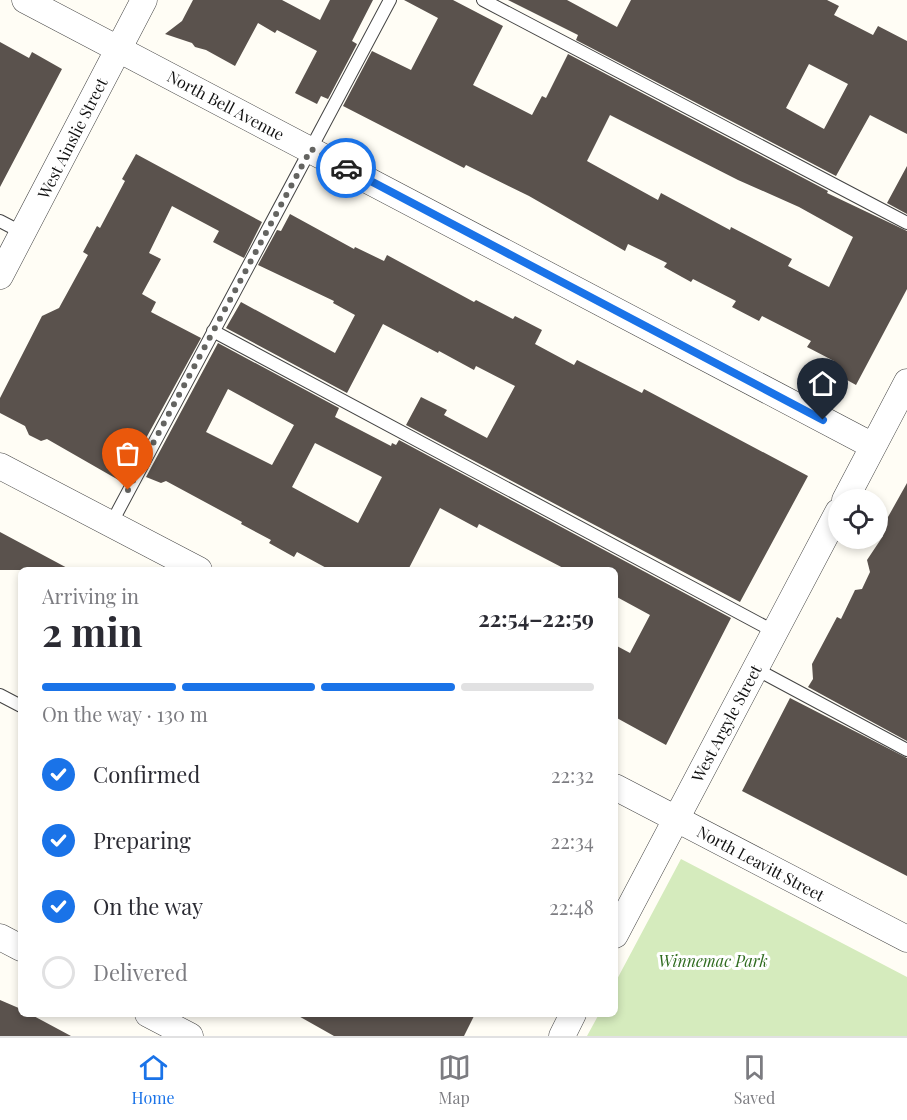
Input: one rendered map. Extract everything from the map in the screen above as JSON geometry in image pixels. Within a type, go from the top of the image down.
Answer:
[{"type":"street","name":"North Bell Avenue","points":[[25,0],[873,446]]},
{"type":"street","name":"West Ainslie Street","points":[[0,276],[144,0]]},
{"type":"street","points":[[851,489],[907,382]]},
{"type":"street","points":[[0,466],[193,567]]},
{"type":"street","name":"West Argyle Street","points":[[618,929],[828,531]]},
{"type":"street","name":"North Leavitt Street","points":[[618,789],[907,939]]},
{"type":"street","points":[[0,937],[18,946]]},
{"type":"street","points":[[154,1017],[190,1036]]},
{"type":"street","points":[[562,1036],[572,1017]]},
{"type":"lane","points":[[111,524],[390,0]]},
{"type":"lane","points":[[483,0],[907,223]]},
{"type":"lane","points":[[0,221],[22,233]]},
{"type":"lane","points":[[213,331],[775,632]]},
{"type":"lane","points":[[754,668],[907,750]]},
{"type":"lane","points":[[0,695],[18,704]]},
{"type":"green space","name":"Winnemac Park","points":[[681,859],[907,977],[907,1036],[587,1036],[597,1017],[618,1017],[618,977]]},
{"type":"building","points":[[193,0],[282,0],[320,20],[330,0],[373,0],[352,41],[357,44],[328,99],[321,96],[317,104],[295,93],[317,51],[277,30],[275,33],[258,23],[235,66],[206,50],[195,47],[192,43],[165,34],[182,21]]},
{"type":"building","points":[[404,0],[453,0],[503,26],[473,85],[532,115],[542,96],[546,98],[568,54],[828,191],[827,193],[907,231],[907,289],[856,385],[829,370],[834,361],[807,347],[811,341],[762,316],[759,321],[732,307],[736,301],[693,279],[691,282],[664,267],[667,263],[628,244],[625,251],[529,196],[466,165],[464,168],[343,106],[372,51],[411,70],[438,18]],"holes":[[[610,115],[738,180],[799,207],[853,237],[829,287],[788,266],[792,259],[731,227],[730,230],[661,193],[658,200],[587,161]]]},
{"type":"building","points":[[508,0],[567,0],[617,27],[631,0],[827,0],[839,6],[834,15],[873,35],[878,26],[907,41],[907,134],[870,115],[836,176],[576,40],[578,35]],"holes":[[[809,64],[848,84],[824,129],[786,108]]]},
{"type":"building","points":[[0,42],[29,58],[32,52],[62,69],[0,187]]},
{"type":"building","points":[[136,154],[262,222],[244,258],[213,242],[219,231],[172,206],[149,253],[161,259],[142,294],[156,302],[151,312],[201,338],[122,482],[47,439],[41,441],[29,435],[25,426],[0,413],[0,398],[42,316],[59,308],[88,255],[83,252],[97,226],[100,228],[125,181],[122,179]]},
{"type":"building","points":[[907,166],[907,214],[887,203]]},
{"type":"building","points":[[290,214],[354,249],[355,247],[384,261],[387,255],[474,302],[476,300],[513,319],[515,316],[542,330],[535,344],[574,365],[577,360],[642,393],[644,389],[808,476],[740,602],[406,425],[421,397],[447,410],[444,415],[487,438],[515,386],[476,366],[474,370],[383,324],[347,393],[226,328],[241,302],[335,353],[355,315],[333,303],[334,301],[258,265],[277,230],[281,231]]},
{"type":"building","points":[[218,343],[339,408],[335,417],[391,446],[392,443],[396,445],[399,440],[731,618],[666,745],[618,719],[618,647],[630,653],[650,615],[618,598],[618,567],[561,567],[479,524],[477,528],[440,508],[410,567],[324,567],[297,552],[294,557],[269,543],[271,540],[241,524],[242,522],[166,481],[161,483],[146,477]],"holes":[[[228,389],[294,425],[272,465],[206,432]],[[315,443],[382,477],[358,523],[292,487]]]},
{"type":"building","points":[[907,483],[907,741],[808,687],[813,679],[812,664],[837,617],[841,619],[855,590],[862,589],[870,572],[867,560],[874,549],[888,549],[888,517]]},
{"type":"building","points":[[0,532],[65,567],[18,567],[18,570],[0,570]]},
{"type":"building","points":[[790,698],[907,758],[907,876],[742,791]]},
{"type":"building","points":[[0,1000],[18,1008],[18,1017],[36,1017],[71,1036],[0,1036]]},
{"type":"building","points":[[300,1017],[474,1017],[464,1036],[334,1036]]},
{"type":"way so far","points":[[128,490],[311,149],[346,168]]},
{"type":"route","points":[[346,168],[823,420]]}]
